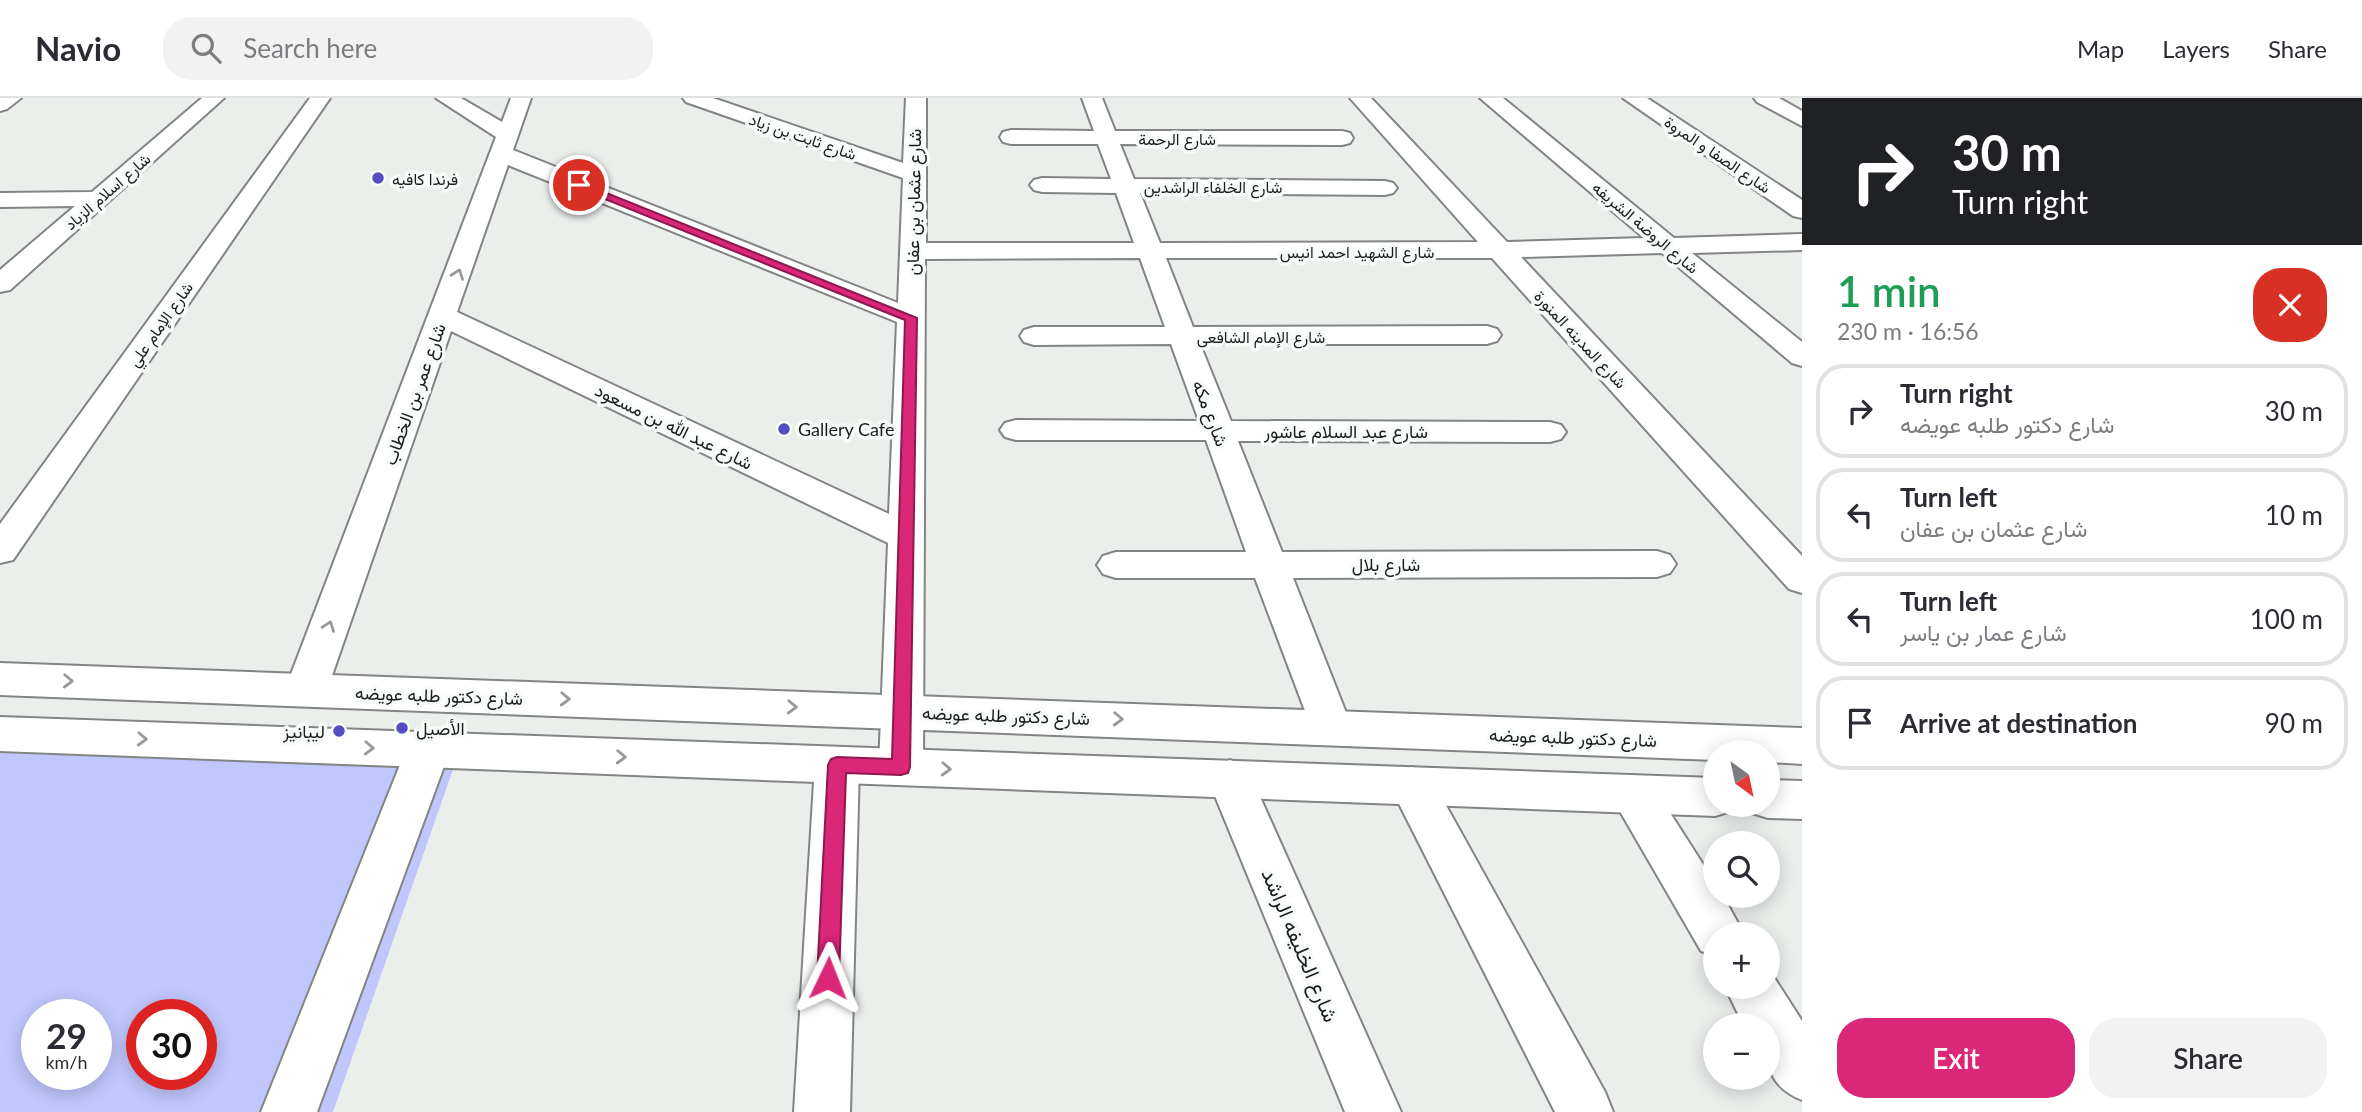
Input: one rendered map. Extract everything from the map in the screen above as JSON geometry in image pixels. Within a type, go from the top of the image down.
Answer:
[{"type":"street","points":[[0,105],[11,98]]},
{"type":"street","name":"شارع اسلام الزياد","points":[[0,284],[214,98]]},
{"type":"street","name":"شارع الإمام علي","points":[[0,551],[320,98]]},
{"type":"street","points":[[446,98],[504,144],[911,318]]},
{"type":"street","name":"شارع عمر بن الخطاب","points":[[306,690],[521,98]]},
{"type":"street","name":"شارع ثابت بن زياد","points":[[692,98],[914,174]]},
{"type":"street","name":"شارع عثمان بن عفان","points":[[901,767],[916,98]]},
{"type":"street","name":"شارع مكه","points":[[1092,98],[1331,728]]},
{"type":"street","name":"شارع المدينه المنورة","points":[[1360,98],[1802,580]]},
{"type":"street","name":"شارع الروضة الشريفه","points":[[1490,98],[1802,357]]},
{"type":"street","name":"شارع الصفا و المروة","points":[[1633,98],[1802,211]]},
{"type":"street","points":[[1765,99],[1800,98]]},
{"type":"street","points":[[1765,99],[1802,120]]},
{"type":"street","name":"شارع الرحمة","points":[[1011,137],[1342,138]]},
{"type":"street","name":"شارع الخلفاء الراشدين","points":[[1042,185],[1385,188]]},
{"type":"street","points":[[0,200],[98,199]]},
{"type":"street","name":"شارع الشهيد احمد انيس","points":[[912,251],[1500,250],[1802,242]]},
{"type":"street","name":"شارع عبد الله بن مسعود","points":[[443,316],[906,537]]},
{"type":"street","name":"شارع الإمام الشافعى","points":[[1034,336],[1488,335]]},
{"type":"street","name":"شارع عبد السلام عاشور","points":[[1016,430],[1550,432]]},
{"type":"street","name":"شارع بلال","points":[[1116,565],[1657,564]]},
{"type":"street","name":"شارع دكتور طلبه عويضه","points":[[0,679],[1802,746]]},
{"type":"street","points":[[0,734],[1703,797]]},
{"type":"street","points":[[289,1112],[428,750]]},
{"type":"street","points":[[822,1112],[837,765]]},
{"type":"street","name":"شارع الخليفه الراشد","points":[[1230,779],[1373,1112]]},
{"type":"street","points":[[1412,786],[1585,1112]]},
{"type":"street","points":[[1633,794],[1711,922]]},
{"type":"street","points":[[1780,799],[1802,800]]},
{"type":"street","points":[[1758,999],[1802,1072]]},
{"type":"shaded area","points":[[0,749],[456,761],[333,1112],[0,1112]]},
{"type":"place","name":"فرندا كافيه","points":[[378,178]]},
{"type":"place","name":"Gallery Cafe","points":[[784,429]]},
{"type":"place","name":"الأصيل","points":[[402,728]]},
{"type":"place","name":"ليبانيز","points":[[339,731]]},
{"type":"route","points":[[579,185],[911,318],[901,767],[837,765],[828,978]]}]
